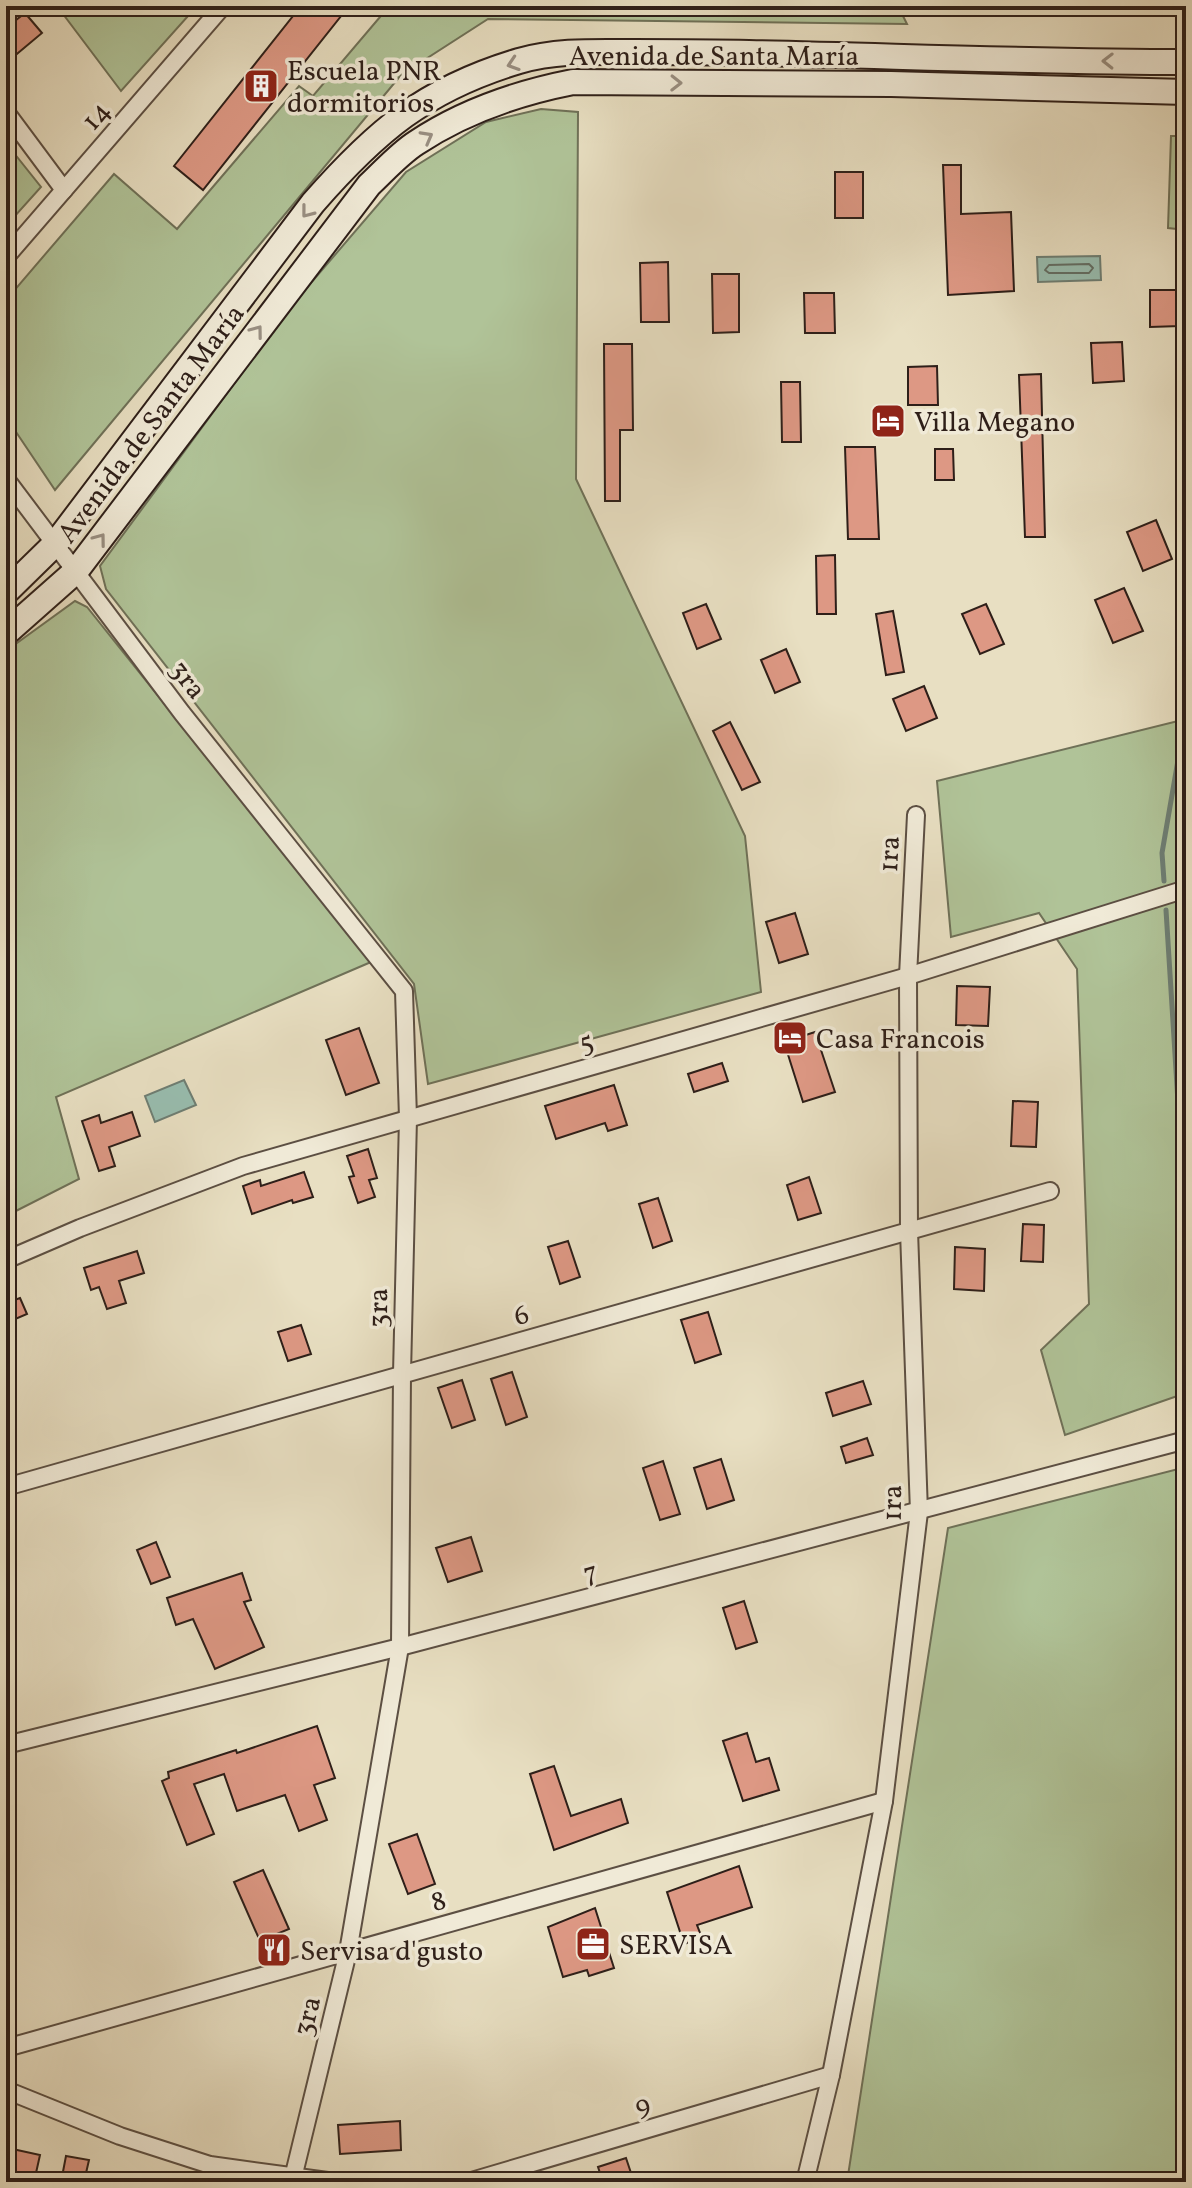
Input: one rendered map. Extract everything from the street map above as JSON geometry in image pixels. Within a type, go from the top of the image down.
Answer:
[{"type":"street","name":"14","points":[[6,257],[223,6]]},
{"type":"street","name":"Avenida de Santa María","points":[[6,592],[56,543],[313,203],[351,160],[394,121],[432,96],[474,77],[521,60],[566,52],[1186,62]]},
{"type":"street","name":"Avenida de Santa María","points":[[6,633],[76,571],[369,185],[414,144],[489,104],[532,90],[573,82],[881,84],[1186,92]]},
{"type":"street","points":[[6,112],[64,190]]},
{"type":"street","name":"3ra","points":[[6,479],[182,713],[404,991],[408,1118],[400,1647],[348,1952],[292,2180]]},
{"type":"street","name":"1ra","points":[[805,2182],[831,2075],[884,1801],[919,1512],[909,1231],[908,976],[916,815]]},
{"type":"street","name":"5","points":[[6,1260],[80,1228],[243,1166],[908,976],[1186,889]]},
{"type":"street","name":"6","points":[[6,1487],[1050,1191]]},
{"type":"street","name":"7","points":[[6,1745],[400,1647],[1186,1440]]},
{"type":"street","name":"8","points":[[6,2048],[884,1801]]},
{"type":"street","name":"9","points":[[468,2182],[831,2075]]},
{"type":"street","points":[[6,2090],[120,2136],[210,2165],[292,2180],[335,2182]]},
{"type":"shaded area","points":[[57,6],[197,6],[121,91]]},
{"type":"shaded area","points":[[369,6],[898,6],[907,24],[488,19],[401,75],[55,490],[6,417],[6,300],[114,174],[177,229],[299,86],[313,96],[380,17]]},
{"type":"shaded area","points":[[541,109],[578,112],[576,479],[745,836],[761,992],[428,1084],[414,984],[106,589],[100,566],[292,305],[406,172],[486,122]]},
{"type":"shaded area","points":[[1171,136],[1186,136],[1186,230],[1168,228]]},
{"type":"shaded area","points":[[6,143],[41,187],[6,226]]},
{"type":"shaded area","points":[[75,601],[87,607],[371,962],[56,1097],[79,1179],[6,1216],[6,651]]},
{"type":"shaded area","points":[[1186,719],[1186,1393],[1065,1435],[1041,1350],[1089,1304],[1077,969],[1039,913],[951,937],[937,781]]},
{"type":"shaded area","points":[[1186,1467],[1186,2182],[847,2182],[948,1528]]},
{"type":"water","points":[[1100,256],[1101,280],[1038,282],[1037,257]]},
{"type":"water","points":[[184,1080],[196,1105],[155,1122],[145,1096]]},
{"type":"building","name":"Escuela PNR dormitorios","points":[[301,6],[349,6],[203,190],[174,166]]},
{"type":"building","points":[[25,13],[42,33],[6,63],[6,28]]},
{"type":"building","points":[[943,165],[961,165],[961,214],[1011,212],[1014,291],[948,295]]},
{"type":"building","points":[[835,172],[863,172],[863,218],[835,218]]},
{"type":"building","points":[[668,262],[669,322],[641,322],[640,263]]},
{"type":"building","points":[[712,274],[739,274],[739,332],[713,333]]},
{"type":"building","points":[[1150,290],[1180,290],[1180,326],[1150,327]]},
{"type":"building","points":[[804,293],[834,293],[835,333],[805,333]]},
{"type":"building","points":[[1122,342],[1124,381],[1093,383],[1091,343]]},
{"type":"building","points":[[604,344],[632,344],[633,430],[620,430],[620,501],[605,501]]},
{"type":"building","points":[[937,366],[938,405],[908,405],[908,367]]},
{"type":"building","points":[[1041,374],[1045,537],[1025,537],[1019,375]]},
{"type":"building","points":[[781,382],[800,382],[801,442],[782,442]]},
{"type":"building","points":[[845,447],[875,447],[879,539],[848,539]]},
{"type":"building","points":[[935,449],[953,449],[954,480],[935,480]]},
{"type":"building","points":[[1156,520],[1172,559],[1143,571],[1127,532]]},
{"type":"building","points":[[835,555],[836,614],[817,614],[816,556]]},
{"type":"building","points":[[1124,588],[1143,631],[1113,643],[1095,600]]},
{"type":"building","points":[[706,604],[721,639],[697,649],[683,613]]},
{"type":"building","points":[[986,604],[1004,644],[980,654],[962,614]]},
{"type":"building","points":[[893,611],[904,672],[886,675],[876,614]]},
{"type":"building","points":[[786,649],[800,682],[775,693],[761,660]]},
{"type":"building","points":[[924,686],[937,718],[906,731],[893,699]]},
{"type":"building","points":[[730,722],[760,782],[742,790],[713,731]]},
{"type":"building","points":[[795,913],[808,954],[779,963],[766,922]]},
{"type":"building","points":[[957,986],[990,987],[988,1026],[956,1025]]},
{"type":"building","points":[[359,1028],[379,1083],[346,1095],[326,1040]]},
{"type":"building","points":[[815,1032],[835,1092],[803,1102],[784,1042]]},
{"type":"building","points":[[722,1063],[728,1081],[694,1092],[688,1074]]},
{"type":"building","points":[[614,1085],[627,1125],[608,1131],[605,1123],[556,1139],[545,1106]]},
{"type":"building","points":[[1013,1101],[1038,1102],[1036,1147],[1011,1146]]},
{"type":"building","points":[[132,1112],[140,1136],[109,1147],[115,1166],[99,1171],[82,1121],[99,1115],[101,1123]]},
{"type":"building","points":[[368,1149],[377,1178],[369,1180],[375,1197],[358,1203],[349,1177],[354,1176],[347,1156]]},
{"type":"building","points":[[304,1172],[313,1197],[293,1203],[292,1200],[252,1214],[243,1186],[260,1180],[261,1186]]},
{"type":"building","points":[[809,1177],[821,1213],[798,1220],[787,1185]]},
{"type":"building","points":[[658,1198],[672,1241],[653,1248],[639,1204]]},
{"type":"building","points":[[1023,1224],[1044,1225],[1043,1262],[1021,1261]]},
{"type":"building","points":[[568,1241],[580,1277],[560,1284],[548,1247]]},
{"type":"building","points":[[955,1247],[985,1249],[984,1291],[954,1289]]},
{"type":"building","points":[[137,1251],[144,1273],[119,1281],[126,1303],[107,1309],[99,1287],[91,1290],[84,1268]]},
{"type":"building","points":[[20,1298],[27,1314],[6,1323],[6,1303]]},
{"type":"building","points":[[708,1312],[721,1354],[695,1363],[681,1320]]},
{"type":"building","points":[[301,1325],[311,1354],[288,1361],[278,1332]]},
{"type":"building","points":[[512,1372],[527,1417],[506,1425],[491,1379]]},
{"type":"building","points":[[462,1380],[475,1420],[452,1428],[438,1388]]},
{"type":"building","points":[[863,1381],[871,1404],[833,1416],[826,1393]]},
{"type":"building","points":[[867,1438],[873,1455],[846,1463],[841,1447]]},
{"type":"building","points":[[721,1459],[734,1500],[707,1509],[694,1468]]},
{"type":"building","points":[[663,1461],[680,1514],[660,1520],[643,1468]]},
{"type":"building","points":[[471,1537],[482,1571],[448,1582],[436,1548]]},
{"type":"building","points":[[156,1542],[170,1577],[151,1584],[137,1550]]},
{"type":"building","points":[[242,1573],[251,1600],[244,1602],[264,1647],[215,1669],[193,1619],[176,1625],[167,1598]]},
{"type":"building","points":[[744,1601],[757,1642],[736,1649],[723,1608]]},
{"type":"building","points":[[317,1726],[335,1778],[314,1785],[327,1820],[299,1831],[285,1795],[237,1811],[224,1774],[194,1784],[214,1834],[187,1845],[162,1781],[169,1778],[168,1772]]},
{"type":"building","points":[[747,1733],[756,1762],[769,1758],[779,1790],[743,1801],[723,1741]]},
{"type":"building","points":[[554,1766],[571,1816],[621,1799],[628,1823],[554,1850],[530,1774]]},
{"type":"building","points":[[417,1834],[435,1884],[408,1894],[389,1844]]},
{"type":"building","points":[[739,1866],[752,1907],[697,1925],[702,1938],[684,1944],[667,1892]]},
{"type":"building","points":[[263,1870],[289,1929],[260,1941],[234,1882]]},
{"type":"building","points":[[595,1908],[614,1968],[589,1976],[587,1970],[563,1977],[548,1927]]},
{"type":"building","points":[[400,2121],[401,2150],[340,2154],[338,2125]]},
{"type":"building","points":[[8,2148],[40,2155],[34,2182],[6,2182]]},
{"type":"building","points":[[66,2156],[89,2160],[84,2182],[61,2182]]},
{"type":"building","points":[[626,2158],[634,2182],[603,2182],[598,2167]]},
{"type":"waterway","points":[[1164,881],[1162,853],[1186,714]]},
{"type":"waterway","points":[[1166,910],[1178,1102],[1186,1119]]},
{"type":"place","name":"Escuela PNR dormitorios","points":[[261,86]]},
{"type":"place","name":"Villa Megano","points":[[888,421]]},
{"type":"place","name":"Casa Francois","points":[[790,1038]]},
{"type":"place","name":"SERVISA","points":[[593,1944]]},
{"type":"place","name":"Servisa d'gusto","points":[[274,1950]]}]
